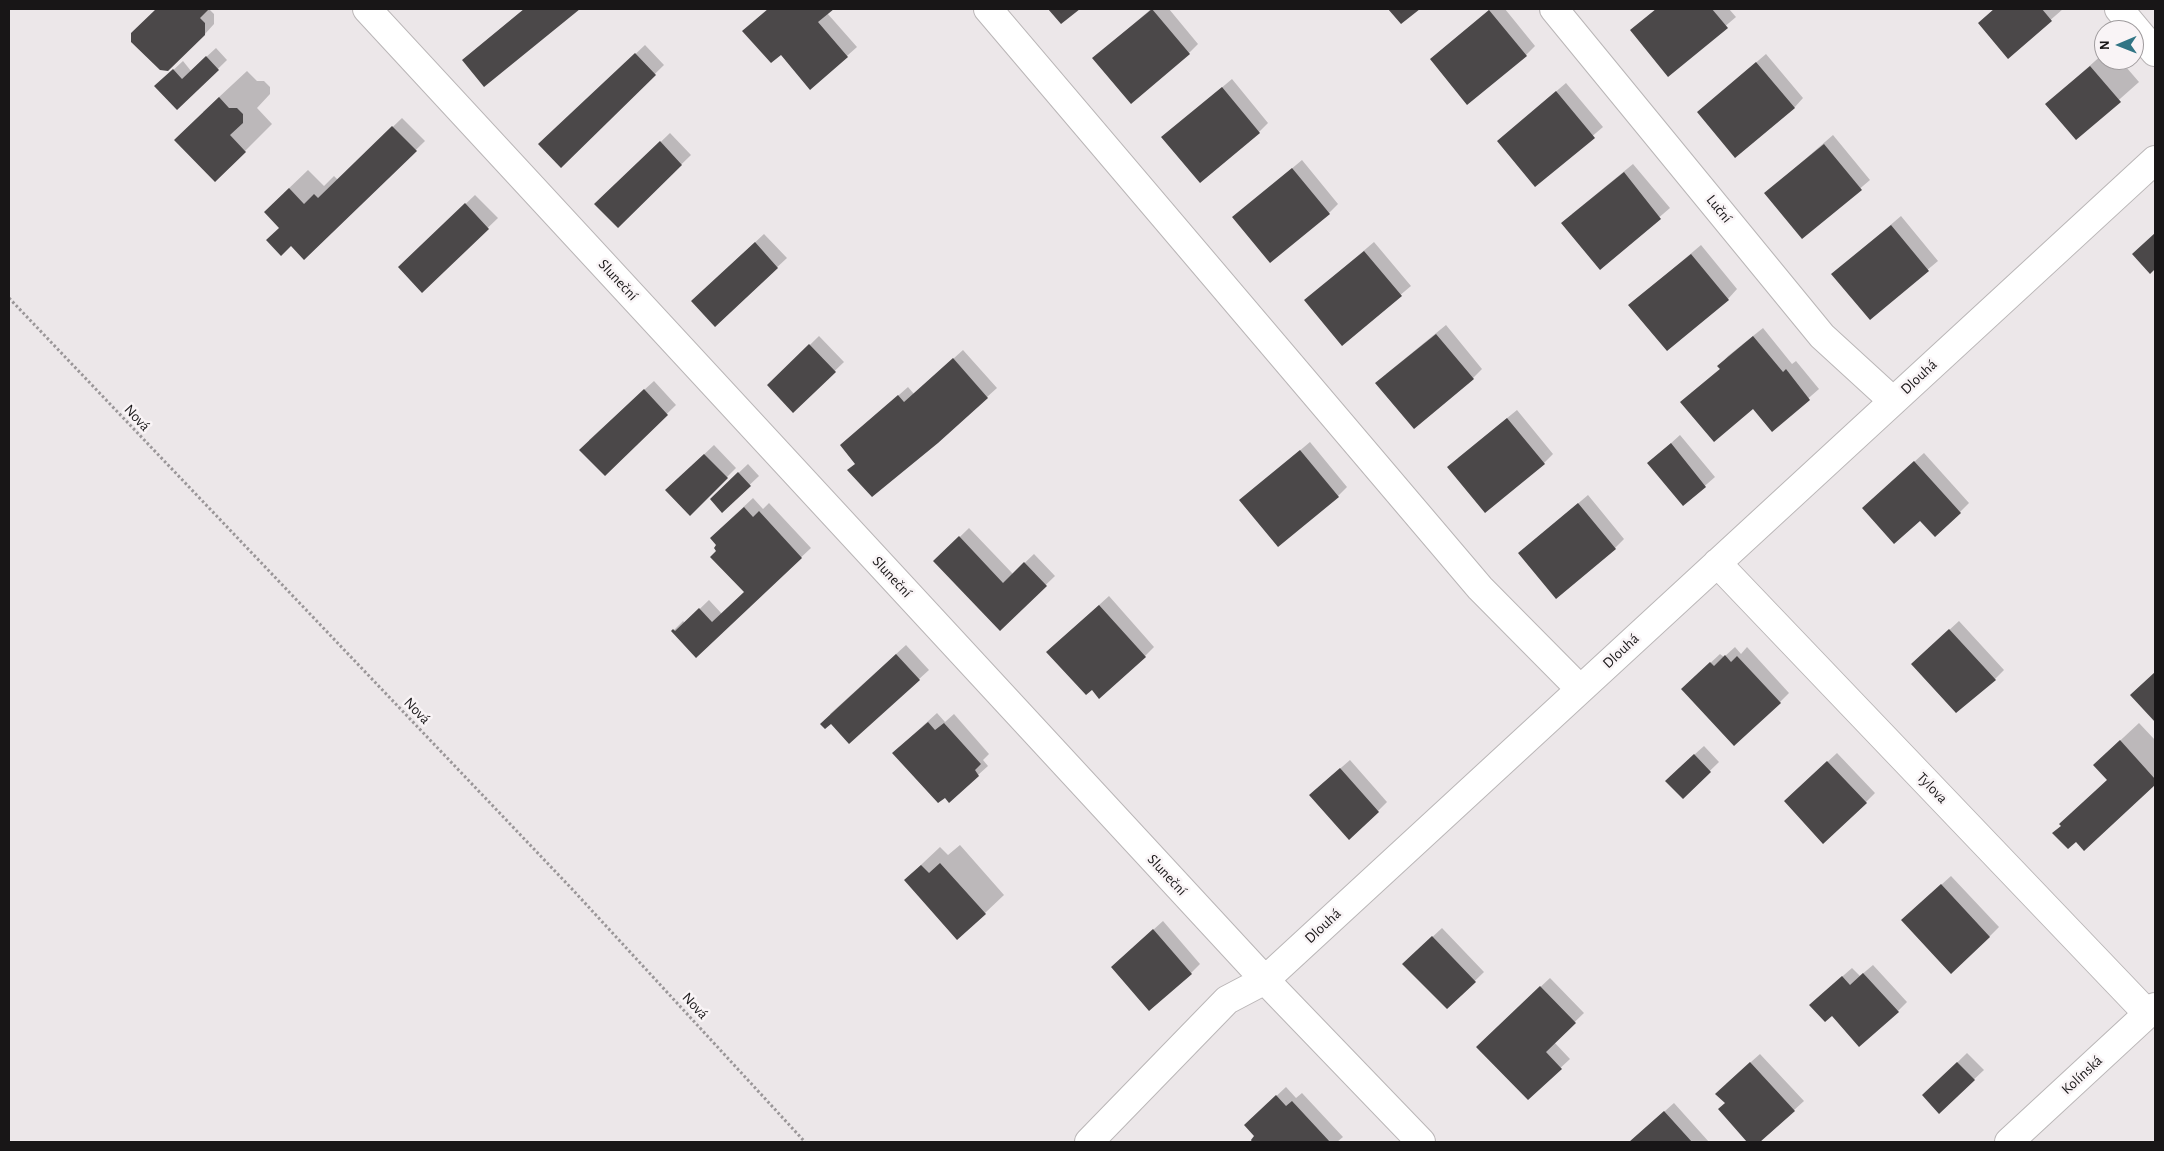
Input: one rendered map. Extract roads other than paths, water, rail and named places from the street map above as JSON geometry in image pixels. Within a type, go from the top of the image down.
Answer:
[{"type":"street","name":"Sluneční","points":[[367,9],[1265,980],[1421,1142]]},
{"type":"street","points":[[988,9],[1480,588],[1580,688]]},
{"type":"street","name":"Luční","points":[[1554,9],[1822,336],[1893,401]]},
{"type":"street","points":[[2119,9],[2155,52]]},
{"type":"street","name":"Dlouhá","points":[[1089,1142],[1227,1000],[1265,980],[2155,160]]},
{"type":"street","name":"Tylova","points":[[1717,562],[2152,1011]]},
{"type":"street","name":"Kolínská","points":[[2009,1142],[2152,1011]]}]
